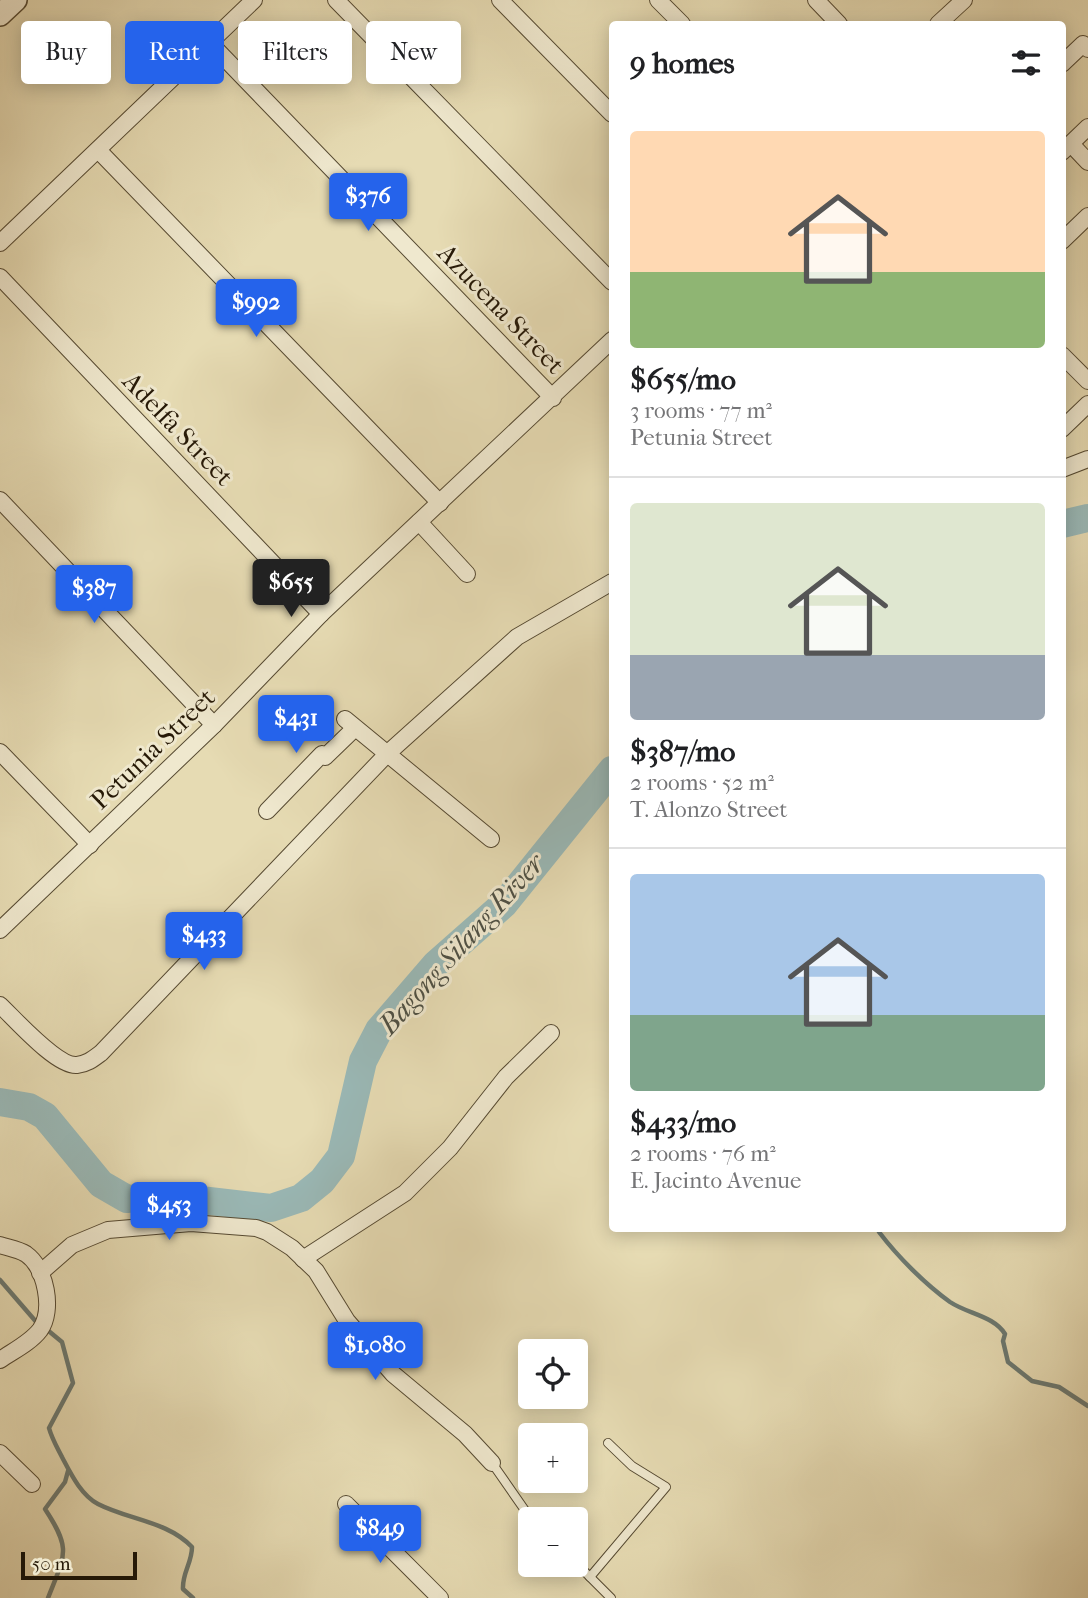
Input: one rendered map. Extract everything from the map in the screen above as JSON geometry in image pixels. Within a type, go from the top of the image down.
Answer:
[{"type":"street","points":[[0,16],[16,0]]},
{"type":"street","points":[[224,29],[254,0]]},
{"type":"street","points":[[336,0],[609,279]]},
{"type":"street","points":[[500,0],[609,111]]},
{"type":"street","points":[[658,0],[679,21]]},
{"type":"street","points":[[816,0],[836,21]]},
{"type":"street","points":[[941,21],[964,0]]},
{"type":"street","points":[[1066,60],[1083,44],[1088,49]]},
{"type":"street","name":"Azucena Street","points":[[224,57],[553,398]]},
{"type":"street","points":[[0,243],[167,84]]},
{"type":"street","points":[[1088,127],[1066,148],[1088,162]]},
{"type":"street","points":[[98,150],[440,503]]},
{"type":"street","points":[[1066,237],[1088,216]]},
{"type":"street","name":"Adelfa Street","points":[[0,277],[321,614]]},
{"type":"street","name":"Petunia Street","points":[[0,930],[214,725],[321,614],[609,343]]},
{"type":"street","points":[[1066,359],[1088,381]]},
{"type":"street","points":[[1066,425],[1088,404]]},
{"type":"street","points":[[1066,467],[1088,459]]},
{"type":"street","points":[[0,500],[214,725]]},
{"type":"street","points":[[419,522],[467,574]]},
{"type":"street","points":[[0,1005],[59,1059],[74,1066],[89,1063],[101,1054],[388,753],[517,638],[609,584]]},
{"type":"street","points":[[267,811],[322,754],[325,757],[349,724],[491,839]]},
{"type":"street","points":[[0,752],[90,845]]},
{"type":"street","points":[[303,1259],[405,1193],[450,1148],[506,1077],[551,1033]]},
{"type":"street","points":[[40,1273],[87,1236],[108,1230],[159,1224],[256,1228],[281,1240],[303,1259],[329,1290],[355,1332],[393,1374],[465,1434],[492,1463]]},
{"type":"street","points":[[0,1245],[28,1255],[40,1273],[48,1308],[42,1327],[0,1360]]},
{"type":"street","points":[[0,1453],[32,1485]]},
{"type":"street","points":[[346,1504],[433,1596]]},
{"type":"lane","points":[[608,1443],[632,1466],[666,1487],[590,1577],[611,1598]]},
{"type":"lane","points":[[492,1463],[523,1507]]},
{"type":"waterway","name":"Bagong Silang River","points":[[1066,523],[1088,518]]},
{"type":"waterway","name":"Bagong Silang River","points":[[0,1102],[29,1107],[45,1116],[101,1184],[127,1199],[166,1196],[271,1208],[301,1198],[322,1181],[341,1156],[363,1061],[379,1030],[436,964],[504,904],[609,774]]},
{"type":"waterway","points":[[879,1232],[912,1270],[931,1287],[950,1302],[988,1319],[1000,1328],[1005,1334],[1003,1341],[1008,1362],[1032,1381],[1059,1387],[1088,1406]]},
{"type":"waterway","points":[[0,1280],[38,1324]]},
{"type":"waterway","points":[[45,1328],[62,1342],[73,1383],[49,1428],[69,1470],[82,1490],[98,1504],[159,1526],[182,1538],[192,1547],[183,1589],[193,1598]]},
{"type":"waterway","points":[[48,1598],[63,1552],[59,1534],[45,1509],[65,1482],[68,1471]]}]
